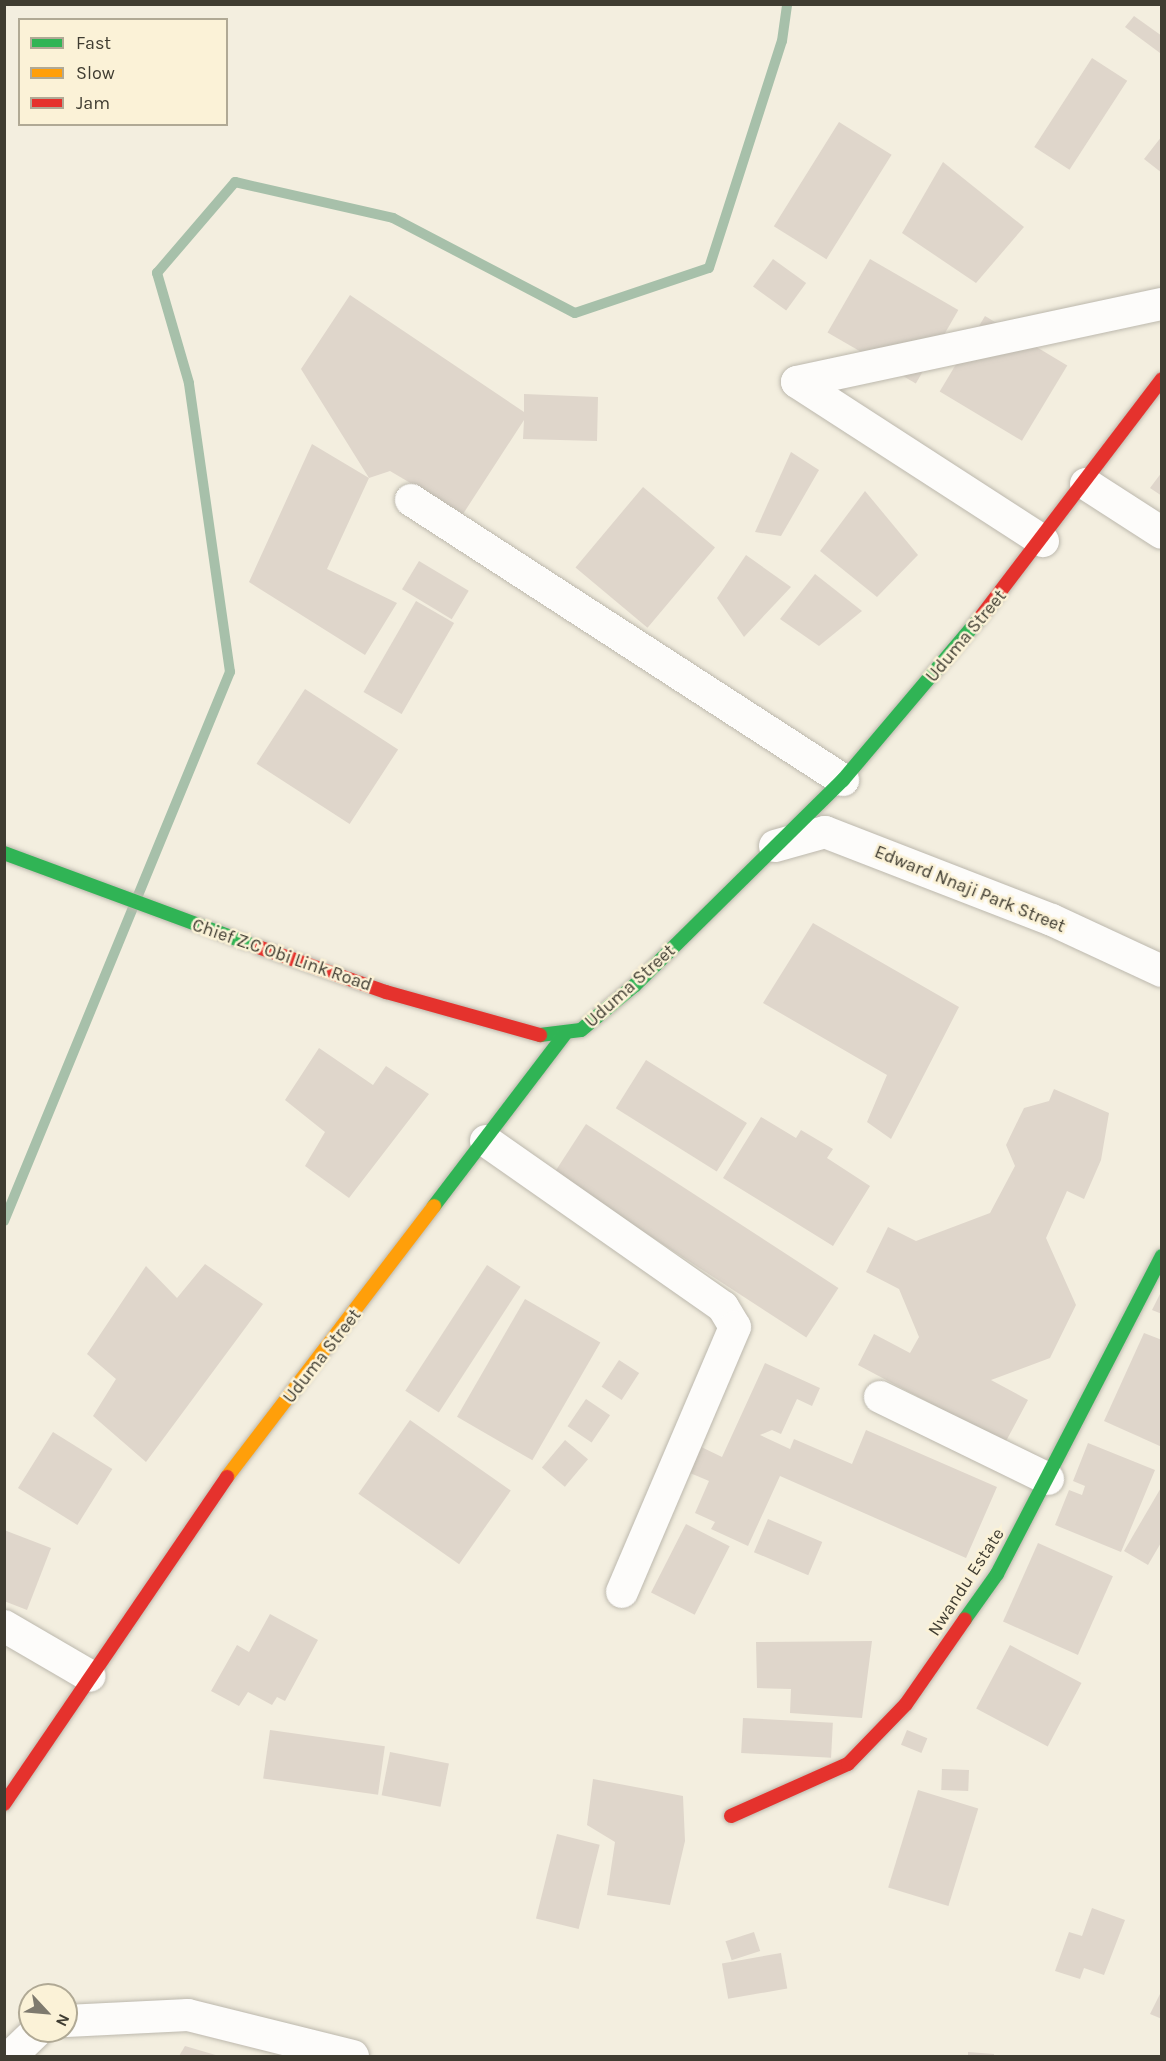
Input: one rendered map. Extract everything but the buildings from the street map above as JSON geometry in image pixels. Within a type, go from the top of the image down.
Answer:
[{"type":"street","points":[[1043,541],[797,382],[1161,304]]},
{"type":"street","name":"Uduma Street","points":[[4,1804],[208,1502],[486,1141],[565,1034],[596,1020],[627,992],[843,780],[1043,541],[1161,379]]},
{"type":"street","points":[[1086,484],[1161,533]]},
{"type":"street","points":[[411,500],[843,780]]},
{"type":"street","name":"Edward Nnaji Park Street","points":[[775,846],[825,832],[1052,920],[1161,971]]},
{"type":"street","name":"Chief Z.C Obi Link Road","points":[[4,853],[68,880],[397,995],[541,1035],[565,1034]]},
{"type":"street","points":[[486,1141],[723,1307],[735,1327],[622,1592]]},
{"type":"street","name":"Nwandu Estate","points":[[731,1816],[862,1755],[906,1704],[997,1574],[1161,1256]]},
{"type":"street","points":[[880,1397],[1048,1479]]},
{"type":"street","points":[[4,1626],[90,1676]]},
{"type":"street","points":[[78,2020],[188,2015],[352,2056]]},
{"type":"street","points":[[11,2056],[25,2043]]},
{"type":"waterway","points":[[4,1221],[230,672],[189,383],[157,273],[235,182],[393,218],[575,313],[709,268],[782,41],[787,4]]},
{"type":"traffic: fast","points":[[540,1035],[581,1030],[635,985],[843,780],[980,618]]},
{"type":"traffic: fast","points":[[4,853],[247,943]]},
{"type":"traffic: fast","points":[[434,1206],[565,1034]]},
{"type":"traffic: fast","points":[[965,1619],[997,1574],[1162,1256]]},
{"type":"traffic: slow","points":[[227,1477],[434,1206]]},
{"type":"traffic: jam","points":[[980,618],[1162,379]]},
{"type":"traffic: jam","points":[[258,947],[386,992],[540,1035]]},
{"type":"traffic: jam","points":[[4,1804],[227,1477]]},
{"type":"traffic: jam","points":[[731,1816],[848,1764],[906,1704],[965,1619]]}]
